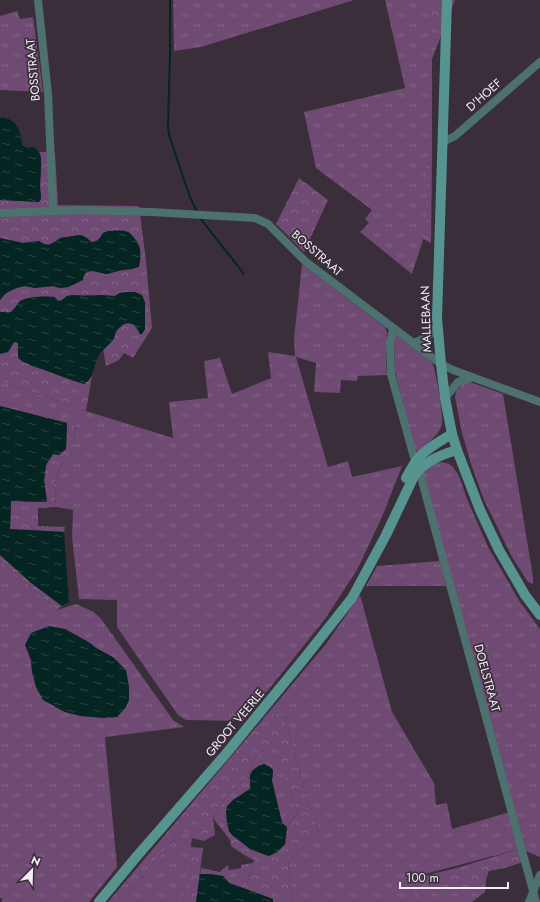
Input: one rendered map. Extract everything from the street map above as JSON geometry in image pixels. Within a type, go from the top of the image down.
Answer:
[{"type":"main road","name":"MALLEBAAN","points":[[447,0],[437,291],[437,328],[445,398],[452,434],[480,510],[499,550],[524,595],[540,615]]},
{"type":"main road","name":"GROOT VEERLE","points":[[99,902],[225,755],[352,598],[386,535],[414,476],[420,457],[433,446],[452,434]]},
{"type":"main road","name":"GROOT VEERLE","points":[[417,466],[444,453],[457,450]]},
{"type":"street","name":"BOSSTRAAT","points":[[38,0],[48,94],[53,211]]},
{"type":"street","name":"D'HOEF","points":[[443,142],[455,136],[540,62]]},
{"type":"street","name":"BOSSTRAAT","points":[[0,213],[81,210],[255,218],[268,224],[306,262],[441,364],[453,370],[540,402]]},
{"type":"street","points":[[413,342],[429,336],[437,328]]},
{"type":"street","name":"DOELSTRAAT","points":[[393,329],[390,343],[391,374],[536,902]]},
{"type":"street","points":[[445,398],[458,382],[473,377]]},
{"type":"street","points":[[529,902],[540,875]]},
{"type":"green space","points":[[173,0],[354,0],[201,47],[174,51]]},
{"type":"green space","points":[[385,0],[432,0],[432,161],[427,166],[427,227],[412,274],[360,232],[369,223],[365,219],[372,210],[316,168],[304,112],[405,88]]},
{"type":"green space","points":[[432,0],[455,0],[432,59]]},
{"type":"green space","points":[[17,11],[20,19],[33,17],[43,92],[0,90],[0,16]]},
{"type":"green space","points":[[39,152],[55,152],[58,205],[139,206],[152,328],[133,358],[124,353],[119,360],[106,366],[103,349],[113,340],[116,331],[125,323],[133,324],[140,334],[142,334],[145,329],[145,303],[120,293],[115,296],[67,296],[58,301],[34,297],[19,302],[11,312],[0,312],[0,300],[5,294],[13,289],[25,286],[35,288],[53,286],[59,288],[68,287],[78,283],[86,273],[92,271],[106,274],[134,269],[99,240],[91,242],[83,236],[78,235],[59,239],[47,245],[39,241],[23,243],[0,238],[0,200],[39,202],[41,199],[41,164]]},
{"type":"green space","points":[[432,161],[431,243],[423,239],[427,227],[427,166]]},
{"type":"green space","points":[[299,178],[328,200],[304,252],[276,224]]},
{"type":"green space","points":[[302,264],[385,327],[387,332],[387,375],[358,376],[357,381],[341,380],[340,393],[314,392],[316,363],[296,357],[328,467],[348,461],[352,477],[402,466],[382,517],[357,570],[325,619],[245,719],[242,721],[186,720],[178,715],[117,627],[117,600],[79,599],[72,537],[73,510],[56,507],[55,484],[59,468],[73,452],[76,422],[0,401],[0,381],[86,411],[173,438],[169,402],[208,398],[204,361],[220,358],[232,394],[271,378],[268,352],[295,356],[294,339]]},
{"type":"green space","points":[[396,335],[433,364],[438,385],[442,413],[441,428],[428,443],[417,452],[395,372],[394,338]]},
{"type":"green space","points":[[14,342],[18,343],[18,347],[31,366],[63,377],[87,382],[92,376],[86,411],[0,381],[0,354],[8,352]]},
{"type":"green space","points":[[464,382],[470,382],[503,394],[533,584],[528,582],[512,557],[484,500],[471,464],[462,433],[455,397],[456,391]]},
{"type":"green space","points":[[0,401],[76,421],[73,452],[59,468],[55,484],[56,507],[38,508],[38,526],[65,527],[64,532],[10,529],[11,501],[47,502],[44,480],[46,465],[53,454],[66,449],[67,423],[0,406]]},
{"type":"green space","points":[[441,462],[449,464],[453,467],[459,476],[467,499],[488,547],[520,602],[540,629],[540,857],[526,851],[424,477],[424,472],[434,464]]},
{"type":"green space","points":[[0,555],[30,582],[62,606],[57,610],[0,561]]},
{"type":"green space","points":[[0,561],[57,610],[76,604],[94,612],[102,620],[173,720],[184,727],[105,737],[117,867],[89,902],[2,902],[2,898],[0,898]],"holes":[[[65,629],[96,648],[105,718],[81,716],[65,712],[55,707],[32,672],[31,660]]]},
{"type":"green space","points":[[440,561],[446,586],[366,586],[377,566]]},
{"type":"green space","points":[[360,595],[392,712],[434,783],[436,805],[447,803],[452,829],[510,812],[519,849],[406,879],[418,902],[292,902],[288,863],[319,830],[307,799],[284,716],[268,713],[326,644]]},
{"type":"green space","points":[[268,713],[284,716],[307,799],[319,830],[288,863],[292,902],[273,902],[273,899],[246,889],[254,860],[231,846],[230,840],[232,835],[250,849],[269,856],[277,852],[285,844],[287,827],[297,813],[288,782],[281,766],[272,754],[264,749],[252,761],[249,774],[227,795],[213,818],[215,835],[204,841],[192,838],[184,831],[178,834],[133,888],[125,882]]},
{"type":"green space","points":[[264,749],[277,759],[285,773],[297,813],[287,827],[282,823],[272,781],[273,770],[264,764],[250,776],[250,789],[233,800],[229,831],[232,835],[230,840],[213,818],[227,795],[249,774],[252,761]]},
{"type":"green space","points":[[184,831],[192,838],[183,902],[108,902],[125,882],[133,888],[178,834]]},
{"type":"green space","points":[[190,847],[203,848],[196,902],[183,902]]},
{"type":"green space","points":[[519,849],[523,862],[489,871],[486,880],[485,892],[472,902],[418,902],[406,880],[457,868]]},
{"type":"green space","points":[[253,863],[246,889],[229,883],[223,876],[200,874],[201,868],[220,872],[228,865],[229,870],[241,868],[241,865]]},
{"type":"water","points":[[2,117],[15,123],[20,133],[23,146],[28,148],[34,147],[39,152],[41,157],[41,198],[39,202],[0,200],[0,118]]},
{"type":"water","points":[[108,231],[125,231],[132,235],[140,248],[139,267],[108,274],[90,271],[84,275],[83,280],[68,287],[19,287],[5,294],[0,300],[0,238],[23,243],[39,241],[47,245],[62,237],[78,235],[86,237],[93,242],[100,238],[103,233]]},
{"type":"water","points":[[125,292],[135,292],[142,295],[145,302],[145,329],[142,334],[140,334],[136,327],[130,323],[124,324],[120,327],[117,330],[113,340],[99,355],[92,376],[84,384],[23,362],[18,358],[18,343],[14,342],[8,352],[0,354],[0,312],[11,312],[22,300],[37,297],[55,297],[58,301],[67,296],[73,295],[115,296]]},
{"type":"water","points":[[0,406],[67,423],[66,449],[59,455],[53,454],[46,465],[44,480],[47,502],[11,501],[10,529],[64,532],[69,602],[62,606],[30,582],[0,555]]},
{"type":"water","points":[[49,626],[65,629],[90,643],[113,657],[126,670],[129,687],[129,700],[126,707],[117,717],[105,718],[81,716],[65,712],[43,700],[36,687],[32,672],[31,660],[25,645],[31,633]]},
{"type":"water","points":[[264,764],[273,770],[272,781],[282,823],[287,827],[285,844],[277,852],[269,856],[250,849],[232,835],[229,831],[226,812],[227,806],[233,800],[250,789],[250,776],[252,771],[258,766]]},
{"type":"water","points":[[200,874],[223,876],[229,883],[273,899],[273,902],[196,902]]},
{"type":"waterway","points":[[170,0],[169,135],[190,197],[197,212]]},
{"type":"waterway","points":[[200,218],[244,274]]}]
